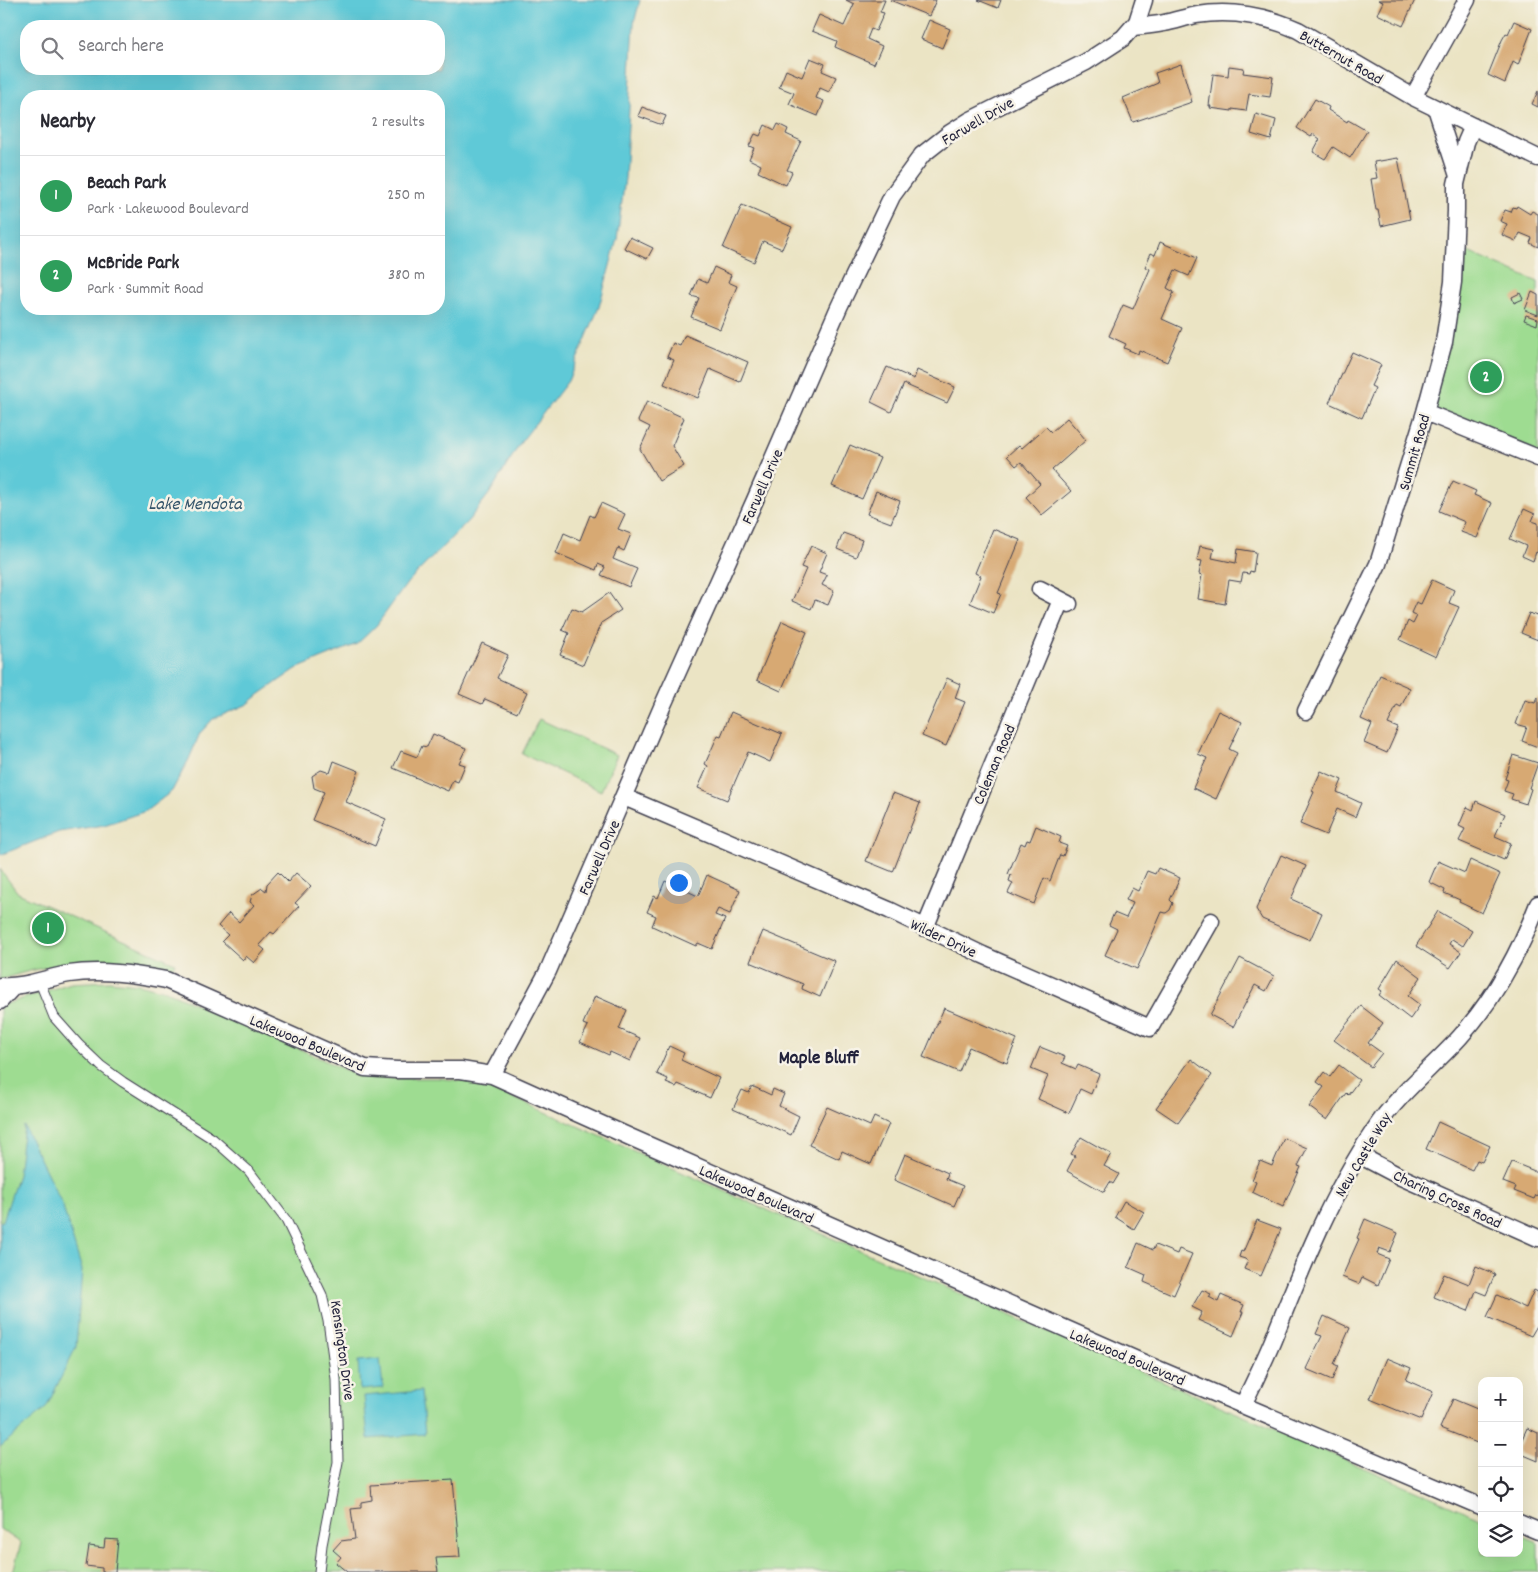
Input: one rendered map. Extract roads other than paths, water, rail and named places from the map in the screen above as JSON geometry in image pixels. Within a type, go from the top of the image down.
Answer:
[{"type":"street","name":"Farwell Drive","points":[[492,1075],[548,971],[833,320],[892,196],[922,155],[950,133],[969,121],[1086,62],[1123,38],[1137,22],[1144,0]]},
{"type":"street","points":[[1207,0],[1218,13]]},
{"type":"street","points":[[1412,96],[1467,0]]},
{"type":"street","name":"Butternut Road","points":[[1133,28],[1162,24],[1197,15],[1218,13],[1258,16],[1279,22],[1298,30],[1412,96],[1538,158]]},
{"type":"street","name":"Summit Road","points":[[1436,108],[1458,176]]},
{"type":"street","name":"Summit Road","points":[[1306,711],[1378,564],[1425,412],[1444,342],[1452,282],[1456,184],[1466,142],[1473,126]]},
{"type":"street","points":[[1425,412],[1538,458]]},
{"type":"street","name":"Coleman Road","points":[[925,928],[1065,602],[1040,589]]},
{"type":"street","name":"Wilder Drive","points":[[624,797],[889,910],[925,928],[1150,1028],[1211,921]]},
{"type":"street","name":"New Castle Way","points":[[1242,1405],[1272,1341],[1309,1251],[1359,1155],[1375,1128],[1392,1105],[1461,1036],[1486,1002],[1504,976],[1538,904]]},
{"type":"street","name":"Lakewood Boulevard","points":[[0,1001],[7,986],[71,974],[109,972],[136,974],[166,980],[365,1068],[461,1070],[492,1075],[1242,1405],[1478,1505]]},
{"type":"street","name":"Charing Cross Road","points":[[1359,1155],[1428,1189],[1538,1238]]},
{"type":"street","points":[[1523,1525],[1538,1531]]},
{"type":"lane","name":"Kensington Drive","points":[[39,980],[54,1017],[101,1066],[213,1139],[249,1171],[286,1220],[322,1295],[336,1379],[338,1462],[322,1545],[319,1572]]},
{"type":"water","name":"Lake Mendota","points":[[0,0],[640,0],[634,23],[625,178],[617,239],[599,307],[568,381],[521,442],[489,494],[468,521],[408,582],[376,626],[357,644],[296,669],[248,704],[213,719],[200,733],[172,791],[146,811],[104,825],[59,832],[0,855]]},
{"type":"water","points":[[24,1126],[62,1204],[82,1270],[76,1347],[46,1408],[0,1447],[0,1222],[3,1221],[18,1175]]},
{"type":"water","points":[[380,1359],[383,1388],[360,1390],[358,1361]]},
{"type":"water","points":[[421,1391],[425,1434],[368,1439],[364,1396]]},
{"type":"place","name":"McBride Park","points":[[1486,377]]},
{"type":"place","name":"Beach Park","points":[[48,928]]},
{"type":"district","name":"Maple Bluff","points":[[819,1056]]}]
